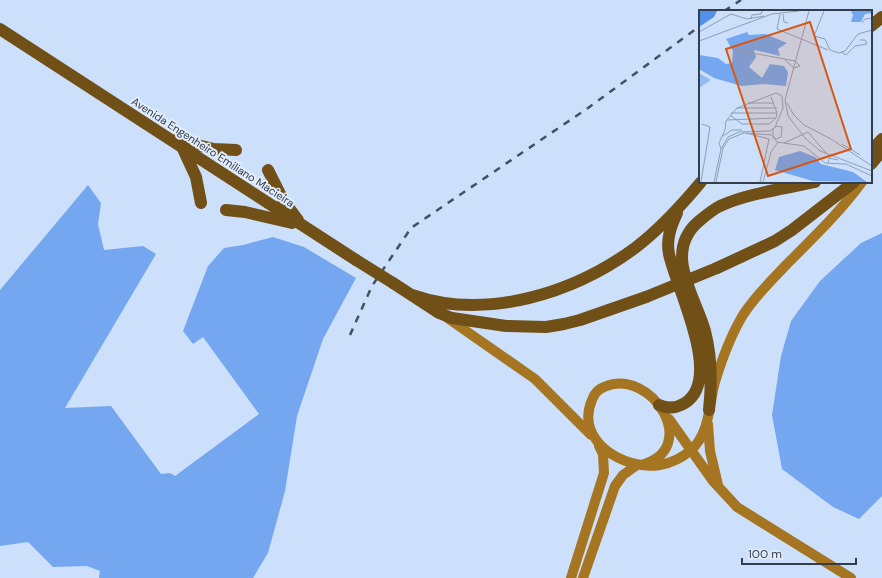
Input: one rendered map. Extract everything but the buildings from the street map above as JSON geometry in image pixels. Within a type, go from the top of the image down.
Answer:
[{"type":"highway","points":[[872,25],[882,18]]},
{"type":"highway","name":"Avenida Engenheiro Emiliano Macieira","points":[[0,29],[439,313],[468,322],[506,326],[546,327],[580,320],[646,297],[717,268],[787,234],[834,200],[853,183]]},
{"type":"highway","points":[[168,138],[214,148],[236,150]]},
{"type":"highway","points":[[872,150],[882,139]]},
{"type":"highway","points":[[183,148],[196,177],[201,203]]},
{"type":"highway","points":[[872,163],[882,152]]},
{"type":"highway","points":[[268,170],[283,200],[302,225]]},
{"type":"highway","name":"Avenida Engenheiro Emiliano Macieira","points":[[412,295],[441,303],[469,305],[525,299],[555,290],[592,275],[635,248],[656,230],[700,183]]},
{"type":"highway","points":[[709,410],[712,377],[710,358],[701,319],[682,269],[681,252],[684,239],[693,227],[714,209],[750,197],[811,183]]},
{"type":"highway","points":[[659,405],[670,408],[686,403],[694,395],[700,376],[699,352],[669,253],[670,231],[680,206]]},
{"type":"highway","points":[[226,210],[245,212],[302,225]]},
{"type":"street","points":[[872,167],[882,152]]},
{"type":"street","points":[[439,313],[535,379],[596,441],[615,457],[639,465],[666,464],[691,450],[703,432],[720,366],[743,315],[767,285],[840,211],[861,183]]},
{"type":"street","points":[[571,578],[604,473],[603,454],[589,426],[589,411],[593,398],[602,388],[618,383],[633,386],[649,394],[659,405],[720,490],[748,514],[851,578]]},
{"type":"street","points":[[709,410],[708,425],[710,451],[720,490]]},
{"type":"street","points":[[583,578],[615,486],[623,475],[639,465],[656,459],[665,449],[668,443],[670,430],[666,416]]},
{"type":"shaded area","points":[[88,185],[101,203],[98,224],[104,250],[143,246],[156,254],[65,408],[111,406],[161,474],[170,473],[175,476],[259,414],[203,337],[193,344],[183,331],[208,266],[224,248],[243,245],[273,237],[304,247],[356,278],[323,339],[297,416],[285,491],[268,553],[253,578],[99,578],[100,571],[87,566],[53,567],[28,542],[0,546],[0,290]]},
{"type":"shaded area","points":[[882,233],[882,496],[859,519],[833,507],[782,469],[772,415],[781,356],[791,321],[820,281],[861,243]]},
{"type":"railway","points":[[726,10],[741,0]]},
{"type":"railway","points":[[350,335],[372,286],[411,228],[588,108],[699,27]]}]
